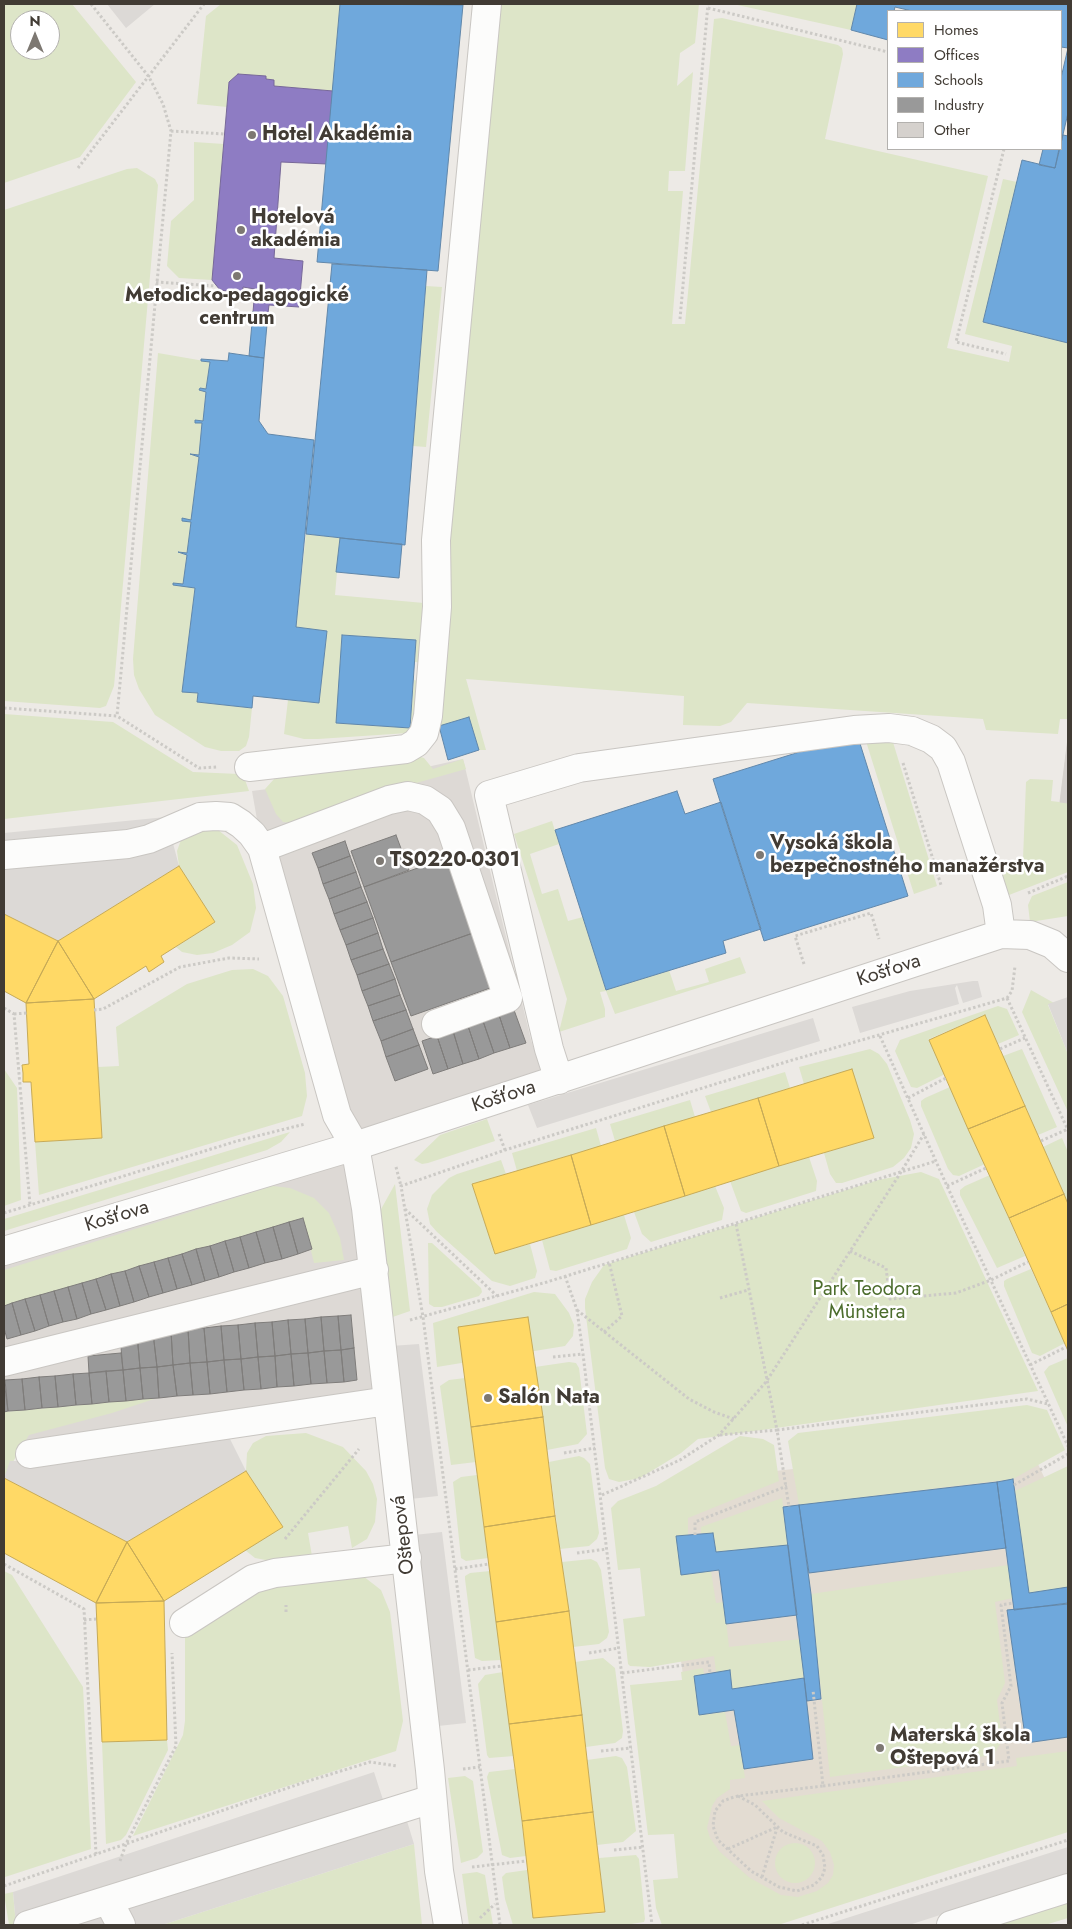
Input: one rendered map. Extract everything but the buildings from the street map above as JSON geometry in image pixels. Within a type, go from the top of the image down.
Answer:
[{"type":"street","points":[[249,766],[406,749],[416,743],[424,732],[428,716],[437,607],[436,540],[487,4]]},
{"type":"street","points":[[558,1080],[489,795],[579,768],[854,730],[892,729],[912,731],[932,739],[943,748],[951,762],[997,906],[1001,934],[1030,935],[1068,928]]},
{"type":"street","points":[[4,855],[128,844],[149,839],[200,818],[216,816],[230,818],[241,824],[252,834],[262,848],[390,800],[408,796],[425,800],[440,810],[451,828],[508,998],[436,1024]]},
{"type":"street","name":"Oštepová","points":[[262,848],[337,1115],[354,1146],[366,1208],[407,1558],[443,1910],[448,1925]]},
{"type":"street","name":"Košťova","points":[[4,1251],[354,1146],[1001,934]]},
{"type":"street","points":[[1030,935],[1052,944],[1068,958]]},
{"type":"street","points":[[4,1362],[374,1270]]},
{"type":"street","points":[[30,1454],[388,1401]]},
{"type":"street","points":[[184,1623],[253,1579],[276,1573],[407,1558]]},
{"type":"street","points":[[28,1925],[432,1799]]},
{"type":"street","points":[[952,1925],[1068,1888]]},
{"type":"street","points":[[108,1900],[121,1925]]},
{"type":"path","points":[[90,4],[149,77],[164,104],[171,131],[117,716]]},
{"type":"path","points":[[78,168],[204,4]]},
{"type":"path","points":[[680,319],[708,6],[887,52]]},
{"type":"path","points":[[171,131],[225,134]]},
{"type":"path","points":[[1004,150],[956,342],[1006,354]]},
{"type":"path","points":[[156,282],[216,286]]},
{"type":"path","points":[[4,708],[117,716],[199,768],[249,766]]},
{"type":"path","points":[[892,729],[941,885]]},
{"type":"path","points":[[805,967],[795,936],[871,913],[880,942]]},
{"type":"path","points":[[830,920],[832,925]]},
{"type":"path","points":[[94,1010],[103,1009],[187,965],[229,958],[294,963]]},
{"type":"path","points":[[500,1925],[423,1317],[401,1186],[505,1150],[789,1061],[1007,998],[1068,1129],[1041,1142]]},
{"type":"path","points":[[4,1008],[14,1014],[27,1013]]},
{"type":"path","points":[[14,1014],[30,1205]]},
{"type":"path","points":[[880,1036],[947,1186],[1068,1446]]},
{"type":"path","points":[[1000,1049],[1025,1038]]},
{"type":"path","points":[[908,1098],[946,1078]]},
{"type":"path","points":[[4,1214],[237,1141],[337,1115]]},
{"type":"path","points":[[602,1495],[680,1460],[719,1435],[734,1419],[766,1382],[924,1134]]},
{"type":"path","points":[[380,1327],[498,1296],[936,1162]]},
{"type":"path","points":[[947,1186],[986,1168]]},
{"type":"path","points":[[405,1209],[498,1296]]},
{"type":"path","points":[[736,1224],[777,1430],[789,1507]]},
{"type":"path","points":[[850,1251],[886,1268],[890,1299],[956,1293],[991,1280],[1028,1262]]},
{"type":"path","points":[[604,1332],[622,1316],[610,1262]]},
{"type":"path","points":[[565,1276],[577,1310],[596,1448],[652,1925]]},
{"type":"path","points":[[720,1298],[748,1290]]},
{"type":"path","points":[[577,1310],[689,1399],[714,1412],[734,1419]]},
{"type":"path","points":[[1030,1365],[1066,1347]]},
{"type":"path","points":[[553,1357],[583,1354]]},
{"type":"path","points":[[719,1435],[777,1430],[1027,1399],[1048,1404]]},
{"type":"path","points":[[280,1546],[363,1445],[393,1437]]},
{"type":"path","points":[[564,1453],[596,1448]]},
{"type":"path","points":[[1014,1485],[1068,1454]]},
{"type":"path","points":[[695,1534],[695,1522],[786,1486]]},
{"type":"path","points":[[577,1553],[608,1549]]},
{"type":"path","points":[[4,1564],[84,1609],[96,1854]]},
{"type":"path","points":[[455,1568],[489,1564]]},
{"type":"path","points":[[738,1796],[755,1804],[782,1832],[818,1846],[823,1855],[825,1868],[822,1877],[814,1885],[797,1891],[778,1887],[751,1871],[718,1840],[714,1826],[716,1811],[723,1802],[738,1796],[1009,1761],[1002,1703],[1011,1686],[1001,1605],[1013,1603]]},
{"type":"path","points":[[84,1620],[96,1620]]},
{"type":"path","points":[[589,1653],[619,1648]]},
{"type":"path","points":[[108,1900],[126,1844],[176,1746],[172,1649]]},
{"type":"path","points":[[622,1674],[709,1662],[710,1674]]},
{"type":"path","points":[[468,1670],[502,1666]]},
{"type":"path","points":[[814,1690],[824,1786]]},
{"type":"path","points":[[602,1751],[632,1748]]},
{"type":"path","points":[[4,1886],[302,1783],[370,1762],[446,1771],[480,1767]]},
{"type":"path","points":[[728,1849],[777,1827]]},
{"type":"path","points":[[762,1877],[777,1827]]},
{"type":"path","points":[[802,1925],[1068,1840]]},
{"type":"path","points":[[614,1850],[643,1847]]},
{"type":"path","points":[[491,1864],[526,1861]]},
{"type":"path","points":[[477,1920],[496,1903]]},
{"type":"shaded area","points":[[107,4],[155,4],[126,28]]},
{"type":"shaded area","points":[[463,759],[531,1040],[546,1083],[355,1146],[388,1401],[4,1454],[4,1251],[354,1146],[262,848],[252,791],[409,771]]},
{"type":"shaded area","points":[[166,817],[179,866],[58,941],[4,914],[4,833]]},
{"type":"shaded area","points":[[978,981],[982,997],[963,1003],[957,985],[955,988],[959,1004],[860,1033],[852,1007],[910,991]]},
{"type":"shaded area","points":[[1068,997],[1068,1054],[1048,1004]]},
{"type":"shaded area","points":[[813,1018],[820,1041],[537,1128],[528,1105]]},
{"type":"shaded area","points":[[419,1344],[438,1496],[410,1499],[391,1346]]},
{"type":"shaded area","points":[[227,1433],[246,1471],[127,1542],[4,1478],[10,1461],[31,1461]]},
{"type":"shaded area","name":"Materská škola Oštepová 1","points":[[1038,1464],[1068,1529],[1068,1819],[718,1925],[662,1525],[741,1475],[793,1469]]},
{"type":"shaded area","points":[[442,1532],[466,1723],[438,1726],[414,1535]]},
{"type":"shaded area","points":[[374,1772],[387,1812],[403,1808],[414,1844],[162,1925],[16,1925],[13,1892]]},
{"type":"shaded area","points":[[1068,1847],[1068,1874],[909,1925],[825,1925]]},
{"type":"green space","points":[[4,4],[72,4],[136,82],[80,157],[4,183]]},
{"type":"green space","points":[[221,4],[340,4],[333,91],[274,86],[274,81],[266,79],[266,76],[238,74],[229,82],[227,107],[197,104],[206,16]]},
{"type":"green space","points":[[497,4],[699,4],[695,43],[680,53],[677,86],[693,72],[685,171],[669,171],[668,191],[683,191],[672,324],[685,324],[714,19],[722,18],[838,45],[842,48],[843,54],[825,139],[988,176],[947,348],[1009,362],[1012,346],[965,334],[1003,179],[1017,182],[983,322],[1068,343],[1068,719],[1060,719],[1058,734],[986,730],[983,719],[747,703],[731,722],[720,726],[683,725],[684,696],[466,679],[486,750],[479,750],[469,718],[439,726],[447,537]]},
{"type":"green space","points":[[733,4],[857,4],[851,30]]},
{"type":"green space","points":[[194,142],[224,144],[212,280],[179,278],[167,266],[171,221],[194,200]]},
{"type":"green space","points":[[137,168],[155,179],[158,185],[114,686],[106,706],[100,708],[4,701],[4,210],[127,169]]},
{"type":"green space","points":[[426,286],[442,287],[426,447],[413,446]]},
{"type":"green space","points":[[158,353],[210,362],[206,389],[200,388],[199,390],[206,392],[203,421],[196,420],[195,423],[202,423],[199,455],[190,454],[199,457],[191,520],[182,520],[191,522],[187,553],[178,552],[187,555],[183,584],[173,583],[195,588],[182,692],[198,693],[197,702],[252,708],[249,737],[246,746],[239,751],[221,751],[205,747],[155,715],[139,689],[134,675],[133,659]]},
{"type":"green space","points":[[306,534],[340,538],[335,595],[424,603],[424,663],[415,662],[416,640],[342,635],[337,723],[410,728],[414,680],[423,682],[418,725],[408,733],[318,739],[304,739],[284,734],[288,700],[319,703],[327,631],[296,627]]},
{"type":"green space","points":[[4,714],[113,722],[193,772],[239,774],[244,777],[249,791],[4,819]]},
{"type":"green space","points":[[864,735],[892,739],[937,886],[914,894]]},
{"type":"green space","points":[[415,755],[424,758],[433,769],[463,759],[466,769],[395,789],[298,824],[283,822],[276,814],[265,789],[275,778]]},
{"type":"green space","points":[[1030,779],[1053,780],[1051,801],[1068,803],[1068,872],[1009,895],[997,867],[1023,859],[1026,782]]},
{"type":"green space","points":[[552,821],[559,844],[530,854],[542,894],[558,889],[568,921],[583,917],[606,990],[669,970],[676,991],[709,982],[705,969],[740,957],[746,973],[615,1014],[606,991],[600,992],[605,1009],[605,1017],[559,1032],[567,999],[514,834]]},
{"type":"green space","points":[[205,828],[218,830],[237,845],[253,884],[256,908],[250,932],[232,945],[213,953],[197,955],[182,952],[176,947],[215,922],[179,866],[177,851],[181,840]]},
{"type":"green space","points":[[1068,882],[1068,916],[1030,922],[1028,905],[1032,896]]},
{"type":"green space","points":[[253,969],[268,976],[283,996],[305,1073],[307,1096],[302,1116],[39,1195],[35,1142],[102,1138],[98,1067],[119,1066],[116,1027],[187,984],[232,970]]},
{"type":"green space","points":[[1031,990],[1054,1003],[1048,1005],[1068,1054],[1068,1112],[1022,1012]]},
{"type":"green space","points":[[998,1006],[1007,1009],[1019,1035],[998,1044],[985,1015],[929,1039],[945,1074],[917,1088],[911,1087],[895,1051],[900,1040]]},
{"type":"green space","points":[[870,1049],[879,1054],[887,1064],[914,1134],[911,1148],[904,1158],[893,1167],[842,1183],[836,1183],[830,1174],[824,1153],[873,1138],[804,1084],[799,1067]]},
{"type":"green space","points":[[1022,1049],[1057,1127],[1038,1135],[1003,1056]]},
{"type":"green space","points":[[4,1069],[17,1088],[21,1200],[4,1206]]},
{"type":"green space","points":[[785,1072],[790,1088],[711,1112],[705,1096]]},
{"type":"green space","points":[[950,1087],[985,1164],[959,1176],[953,1175],[948,1169],[921,1106],[921,1101],[925,1098]]},
{"type":"green space","points":[[690,1100],[695,1117],[615,1141],[610,1124]]},
{"type":"green space","points":[[487,1119],[495,1141],[428,1163],[422,1164],[414,1160],[440,1135]]},
{"type":"green space","points":[[596,1128],[601,1146],[517,1171],[512,1153]]},
{"type":"green space","points":[[290,1132],[281,1142],[267,1150],[4,1231],[4,1219]]},
{"type":"green space","points":[[1062,1138],[1068,1152],[1068,1204],[1043,1147]]},
{"type":"green space","points":[[809,1157],[817,1181],[816,1191],[746,1213],[741,1211],[730,1181]]},
{"type":"green space","points":[[501,1160],[506,1174],[472,1184],[495,1253],[530,1244],[537,1271],[535,1278],[510,1286],[492,1281],[437,1232],[430,1224],[427,1209],[432,1195],[449,1178]]},
{"type":"green space","name":"Park Teodora Münstera","points":[[921,1172],[939,1179],[1038,1391],[698,1439],[681,1453],[640,1478],[619,1482],[609,1479],[605,1468],[585,1308],[585,1299],[592,1282],[604,1265],[878,1180]]},
{"type":"green space","points":[[990,1175],[1025,1256],[997,1268],[960,1195],[960,1190],[965,1186]]},
{"type":"green space","points":[[395,1184],[410,1311],[384,1320],[380,1211]]},
{"type":"green space","points":[[273,1186],[290,1188],[314,1198],[329,1213],[340,1238],[344,1260],[314,1263],[303,1218],[4,1306],[4,1270]]},
{"type":"green space","points":[[715,1186],[724,1208],[722,1220],[651,1242],[642,1234],[634,1212]]},
{"type":"green space","points":[[624,1215],[631,1238],[627,1249],[556,1271],[550,1270],[542,1240]]},
{"type":"green space","points":[[428,1243],[432,1243],[481,1288],[482,1292],[479,1296],[442,1307],[434,1307],[429,1304]]},
{"type":"green space","points":[[1031,1269],[1065,1343],[1040,1356],[1032,1353],[1004,1286],[1004,1281],[1007,1279]]},
{"type":"green space","points":[[534,1292],[555,1294],[569,1313],[574,1325],[573,1336],[565,1346],[437,1367],[433,1323]]},
{"type":"green space","points":[[1068,1358],[1068,1427],[1044,1372],[1049,1366]]},
{"type":"green space","points":[[569,1362],[576,1363],[579,1368],[587,1434],[578,1444],[547,1450],[535,1367]]},
{"type":"green space","points":[[465,1378],[476,1462],[451,1465],[440,1386],[449,1380]]},
{"type":"green space","points":[[157,1398],[112,1413],[29,1435],[4,1477],[4,1412]]},
{"type":"green space","points":[[1027,1405],[1047,1410],[1065,1450],[1013,1479],[799,1505],[788,1441],[798,1433]]},
{"type":"green space","points":[[306,1433],[343,1447],[366,1471],[373,1484],[377,1499],[375,1522],[367,1539],[352,1548],[348,1526],[308,1533],[312,1556],[271,1561],[255,1558],[245,1550],[283,1527],[246,1471],[247,1453],[253,1443],[266,1436]]},
{"type":"green space","points":[[740,1436],[763,1439],[774,1445],[779,1481],[688,1518],[688,1535],[676,1536],[711,1571],[716,1603],[724,1602],[729,1647],[800,1639],[804,1678],[732,1689],[730,1671],[716,1672],[714,1656],[650,1667],[630,1666],[628,1664],[623,1619],[645,1616],[640,1568],[618,1570],[611,1508],[618,1501],[656,1486]]},
{"type":"green space","points":[[579,1456],[590,1464],[599,1533],[597,1539],[589,1546],[560,1549],[549,1462]]},
{"type":"green space","points":[[1068,1466],[1068,1587],[1029,1593],[1015,1491]]},
{"type":"green space","points":[[477,1475],[488,1558],[466,1561],[461,1558],[453,1482],[461,1477]]},
{"type":"green space","points":[[782,1498],[788,1545],[716,1552],[713,1533],[701,1533],[701,1527]]},
{"type":"green space","points":[[591,1559],[597,1562],[601,1570],[609,1632],[607,1638],[599,1644],[573,1647],[562,1562]]},
{"type":"green space","points":[[1008,1565],[1013,1598],[995,1602],[1005,1683],[997,1700],[1002,1741],[993,1755],[830,1777],[811,1594]]},
{"type":"green space","points":[[4,1571],[12,1575],[83,1687],[91,1849],[5,1877]]},
{"type":"green space","points":[[490,1571],[501,1660],[482,1661],[475,1658],[465,1576],[470,1573]]},
{"type":"green space","points":[[363,1576],[381,1590],[390,1612],[403,1721],[396,1751],[133,1836],[183,1735],[185,1721],[185,1632],[263,1585]]},
{"type":"green space","points":[[603,1658],[615,1668],[623,1731],[622,1738],[615,1743],[586,1747],[575,1662]]},
{"type":"green space","points":[[703,1668],[704,1674],[694,1676],[699,1715],[725,1712],[731,1746],[740,1745],[745,1778],[730,1780],[730,1789],[717,1798],[712,1806],[707,1828],[710,1838],[720,1852],[750,1878],[781,1895],[798,1897],[817,1891],[828,1883],[833,1875],[834,1865],[830,1852],[822,1841],[779,1818],[762,1801],[1017,1766],[1016,1758],[1068,1751],[1068,1832],[778,1925],[662,1925],[656,1908],[653,1880],[678,1878],[674,1834],[648,1835],[630,1685],[682,1680],[681,1672]]},
{"type":"green space","points":[[503,1672],[514,1756],[489,1758],[487,1755],[478,1684],[485,1675]]},
{"type":"green space","points":[[167,1740],[168,1750],[126,1835],[121,1840],[106,1844],[102,1742]]},
{"type":"green space","points":[[616,1756],[622,1758],[627,1767],[636,1831],[623,1842],[597,1845],[587,1760]]},
{"type":"green space","points":[[515,1769],[526,1856],[510,1858],[502,1855],[487,1777],[489,1772]]},
{"type":"green space","points":[[465,1776],[473,1781],[483,1852],[477,1858],[461,1863],[448,1778]]},
{"type":"green space","points":[[791,1843],[799,1843],[806,1846],[812,1852],[815,1863],[812,1874],[806,1880],[799,1883],[791,1883],[784,1880],[778,1874],[775,1867],[775,1859],[778,1852],[784,1846]]},
{"type":"green space","points":[[414,1844],[422,1925],[162,1925]]},
{"type":"green space","points":[[636,1855],[639,1859],[644,1922],[625,1925],[513,1925],[505,1899],[502,1877],[506,1873],[527,1870],[533,1918],[605,1913],[599,1858]]},
{"type":"green space","points":[[477,1872],[485,1875],[493,1925],[469,1925],[462,1874]]},
{"type":"green space","points":[[13,1892],[16,1925],[9,1925],[4,1894]]},
{"type":"green space","points":[[1068,1902],[1068,1918],[1045,1925],[995,1925]]},
{"type":"place","name":"Hotel Akadémia","points":[[252,135]]},
{"type":"place","name":"Hotelová akadémia","points":[[241,230]]},
{"type":"place","name":"Metodicko-pedagogické centrum","points":[[237,276]]},
{"type":"place","name":"Vysoká škola bezpečnostného manažérstva","points":[[760,855]]},
{"type":"place","name":"TS0220-0301","points":[[380,861]]},
{"type":"place","name":"Salón Nata","points":[[488,1398]]},
{"type":"place","name":"Materská škola Oštepová 1","points":[[880,1748]]}]
